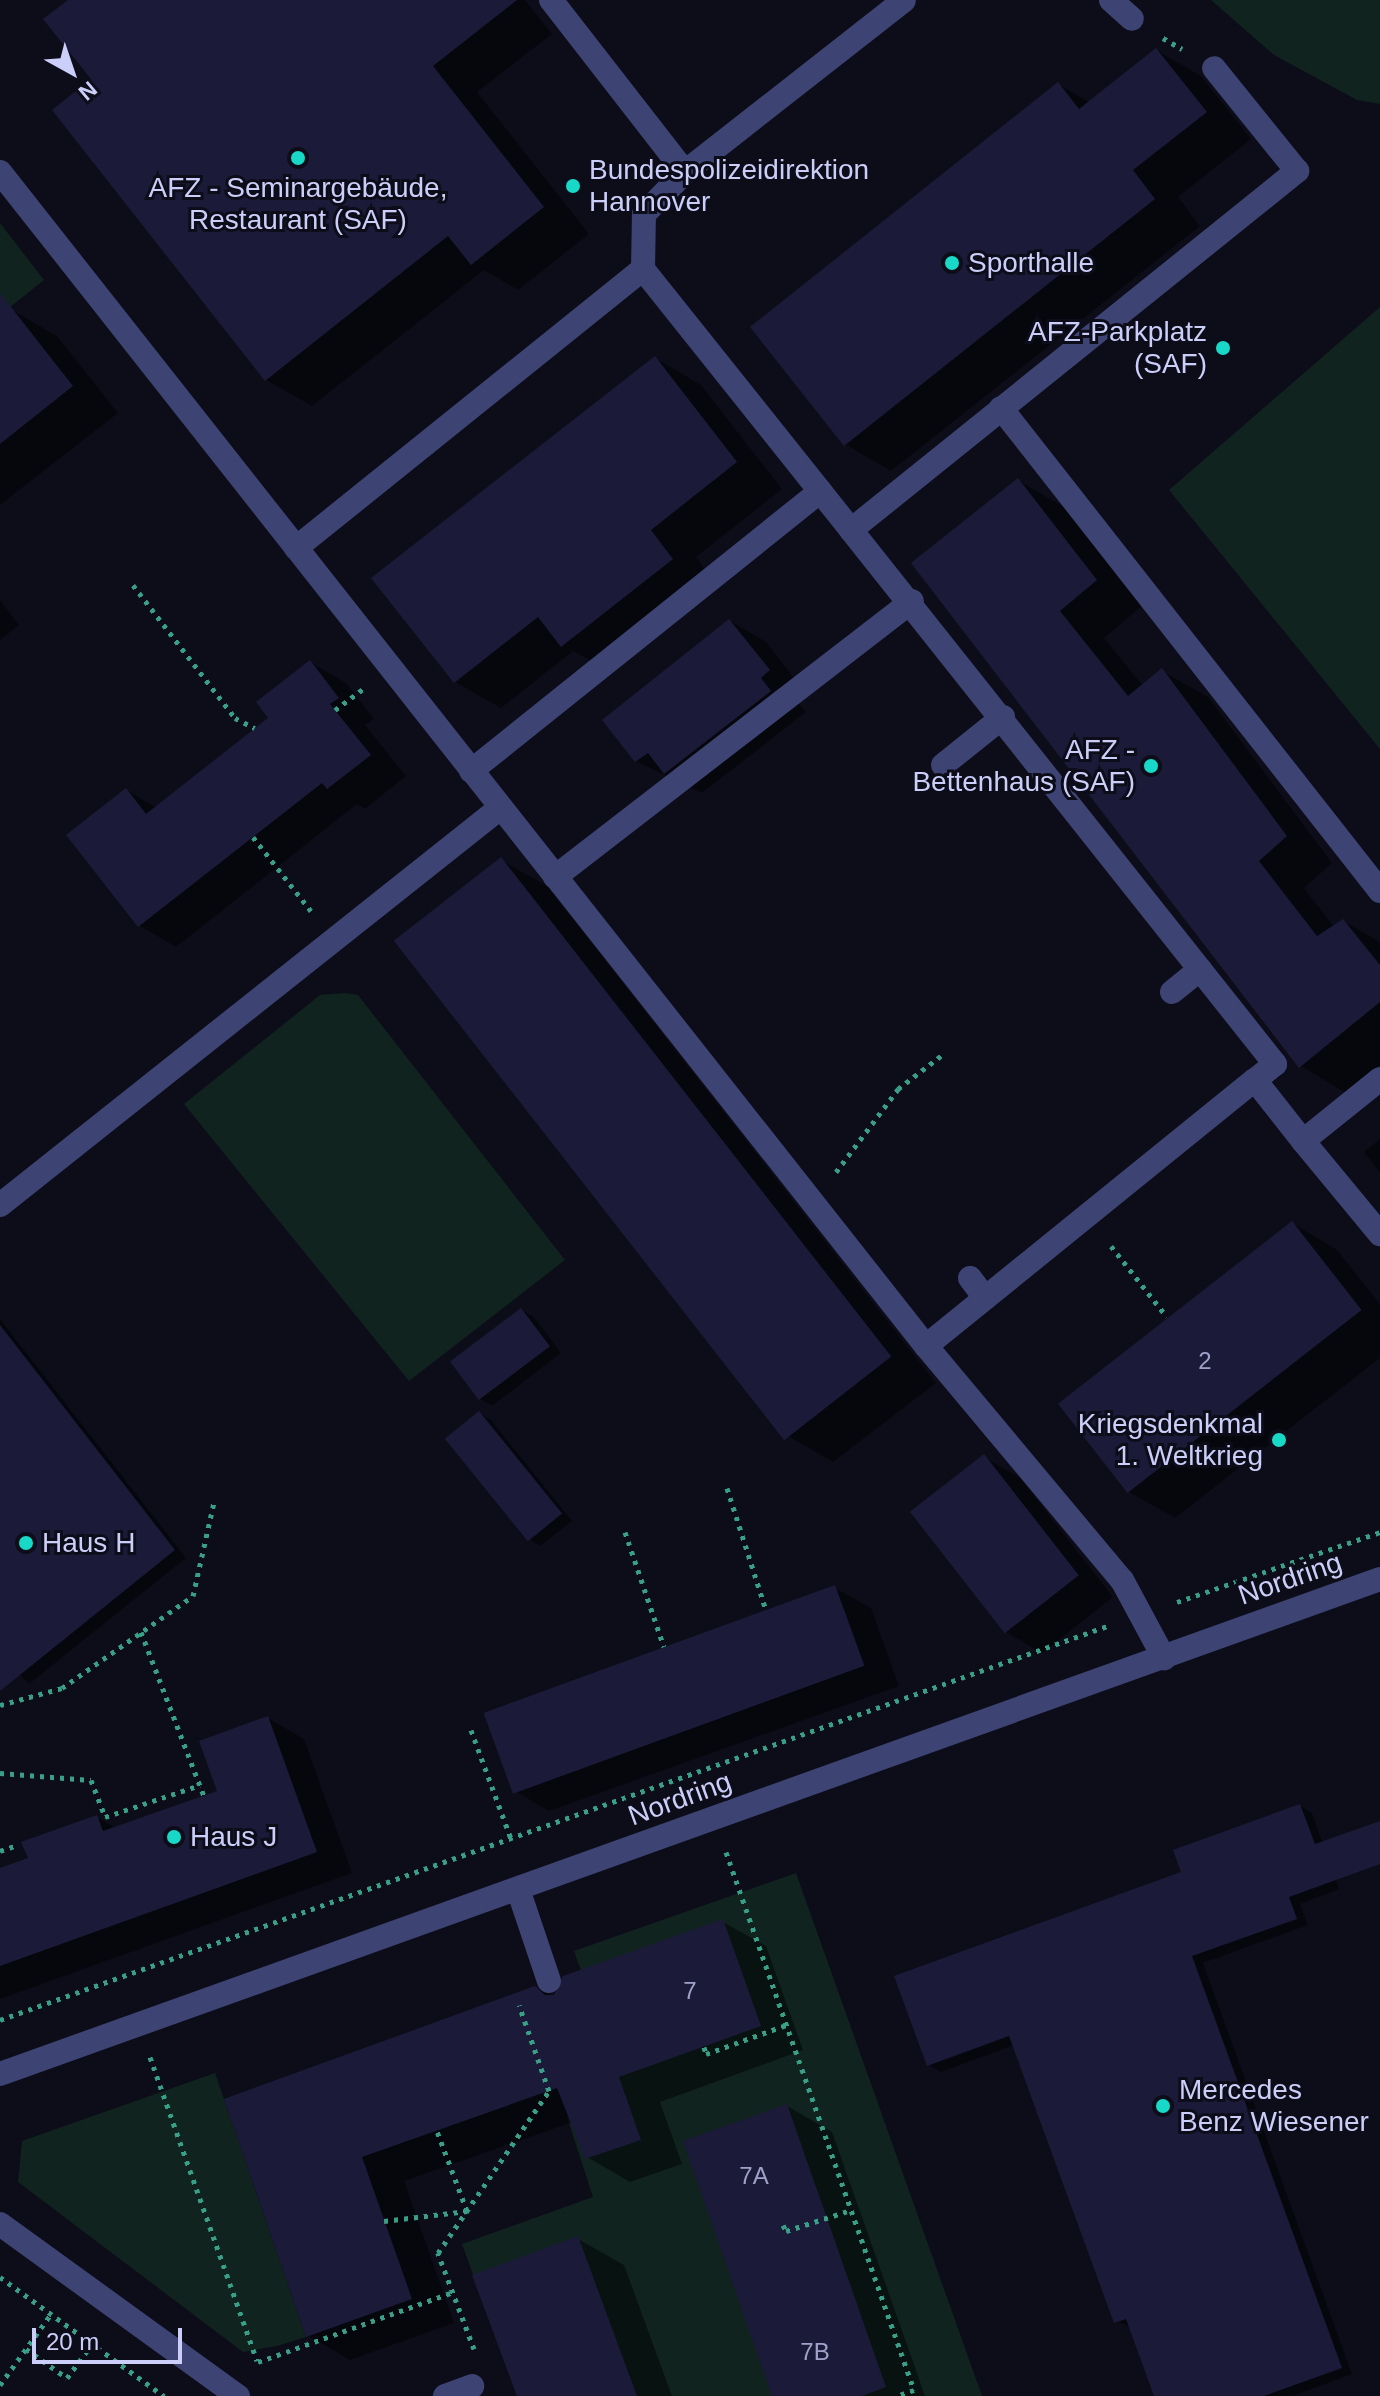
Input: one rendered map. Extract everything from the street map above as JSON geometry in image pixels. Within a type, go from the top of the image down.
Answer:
[{"type":"street","points":[[551,0],[685,172]]},
{"type":"street","points":[[904,0],[685,172],[644,214],[643,269],[851,530],[912,601],[1275,1064],[926,1346]]},
{"type":"street","points":[[1111,0],[1132,19]]},
{"type":"street","points":[[851,530],[1297,171],[1214,68]]},
{"type":"street","points":[[0,172],[926,1346],[1122,1580],[1164,1658]]},
{"type":"street","points":[[296,548],[643,269]]},
{"type":"street","points":[[1001,408],[1380,891]]},
{"type":"street","points":[[471,771],[820,491]]},
{"type":"street","points":[[555,877],[912,601]]},
{"type":"street","points":[[943,765],[1003,717]]},
{"type":"street","points":[[0,1205],[500,808]]},
{"type":"street","points":[[1172,992],[1200,969]]},
{"type":"street","points":[[1303,1141],[1380,1079]]},
{"type":"street","points":[[1255,1080],[1380,1234]]},
{"type":"street","points":[[970,1278],[985,1298]]},
{"type":"street","name":"Nordring","points":[[0,2074],[1380,1579]]},
{"type":"street","points":[[518,1889],[549,1981]]},
{"type":"street","points":[[0,2224],[235,2394]]},
{"type":"street","points":[[445,2396],[472,2386]]},
{"type":"path","points":[[1132,19],[1214,68]]},
{"type":"path","points":[[133,585],[235,718],[255,728]]},
{"type":"path","points":[[253,837],[334,940]]},
{"type":"path","points":[[798,1185],[830,1180],[898,1089],[942,1055]]},
{"type":"path","points":[[1087,1215],[1167,1317]]},
{"type":"path","points":[[727,1488],[766,1610]]},
{"type":"path","points":[[0,1705],[62,1688],[193,1596],[214,1502]]},
{"type":"path","points":[[625,1532],[664,1647]]},
{"type":"path","points":[[0,2020],[1380,1532]]},
{"type":"path","points":[[141,1632],[204,1796]]},
{"type":"path","points":[[471,1730],[511,1839]]},
{"type":"path","points":[[0,1773],[91,1780],[105,1817],[200,1785]]},
{"type":"path","points":[[715,1819],[914,2390],[897,2396]]},
{"type":"path","points":[[0,1851],[17,1845]]},
{"type":"path","points":[[472,2386],[486,2381],[438,2253],[549,2091],[513,1989]]},
{"type":"path","points":[[138,2025],[258,2362]]},
{"type":"path","points":[[704,2047],[706,2054],[786,2025]]},
{"type":"path","points":[[437,2131],[467,2211]]},
{"type":"path","points":[[783,2225],[786,2231],[851,2210]]},
{"type":"path","points":[[384,2221],[467,2211]]},
{"type":"path","points":[[0,2277],[164,2396]]},
{"type":"path","points":[[0,2385],[76,2279]]},
{"type":"path","points":[[235,2394],[258,2362],[453,2292]]},
{"type":"path","points":[[26,2349],[67,2378],[92,2344]]},
{"type":"green space","points":[[1211,0],[1380,0],[1380,104],[1357,100],[1274,55]]},
{"type":"green space","points":[[0,223],[44,280],[0,315]]},
{"type":"green space","points":[[1380,307],[1380,749],[1169,490]]},
{"type":"green space","points":[[320,995],[358,995],[565,1260],[409,1381],[184,1104]]},
{"type":"green space","points":[[796,1873],[982,2396],[517,2396],[462,2244],[593,2197],[567,2117],[626,2097],[574,1951]]},
{"type":"green space","points":[[215,2073],[306,2337],[243,2352],[18,2182],[22,2141]]},
{"type":"building","name":"AFZ - Seminargebäude, Restaurant (SAF)","points":[[68,0],[517,0],[433,66],[544,207],[471,265],[448,236],[265,381],[52,110],[91,79],[43,19]]},
{"type":"building","name":"Sporthalle","points":[[1156,48],[1207,112],[1133,170],[1155,199],[844,446],[750,327],[1058,82],[1079,109]]},
{"type":"building","points":[[0,293],[73,386],[0,444]]},
{"type":"building","points":[[655,356],[737,462],[651,530],[673,559],[561,647],[538,617],[454,683],[371,578]]},
{"type":"building","name":"AFZ - Bettenhaus (SAF)","points":[[1018,478],[1097,580],[1060,611],[1128,696],[1162,668],[1287,836],[1259,861],[1317,936],[1343,919],[1380,965],[1380,1002],[1299,1068],[911,563]]},
{"type":"building","points":[[729,619],[770,670],[761,678],[771,691],[664,774],[648,753],[635,762],[602,720]]},
{"type":"building","points":[[310,660],[339,698],[330,704],[371,755],[327,789],[322,783],[138,927],[66,835],[126,788],[146,814],[268,718],[256,702]]},
{"type":"building","points":[[501,857],[891,1357],[784,1440],[394,941]]},
{"type":"building","points":[[1292,1221],[1362,1310],[1128,1493],[1058,1404]]},
{"type":"building","points":[[521,1308],[550,1346],[479,1400],[450,1362]]},
{"type":"building","points":[[0,1325],[175,1550],[0,1691]]},
{"type":"building","points":[[479,1411],[562,1514],[528,1541],[445,1439]]},
{"type":"building","points":[[984,1454],[1079,1575],[1005,1633],[910,1512]]},
{"type":"building","points":[[835,1585],[864,1666],[513,1794],[484,1713]]},
{"type":"building","name":"Haus J","points":[[268,1716],[317,1852],[0,1966],[0,1868],[28,1858],[21,1842],[97,1815],[103,1831],[217,1791],[199,1741]]},
{"type":"building","name":"Mercedes Benz Wiesener","points":[[1300,1804],[1315,1844],[1380,1821],[1380,1864],[1289,1897],[1297,1919],[1192,1956],[1342,2368],[1264,2396],[1154,2396],[1126,2319],[1114,2323],[1009,2036],[927,2066],[894,1976],[1181,1872],[1173,1850]]},
{"type":"building","points":[[723,1919],[761,2026],[619,2077],[641,2140],[585,2159],[557,2088],[362,2157],[412,2299],[306,2337],[224,2099],[535,1986],[545,1995],[554,1995],[563,1976]]},
{"type":"building","points":[[787,2104],[886,2387],[862,2396],[772,2396],[683,2141]]},
{"type":"building","points":[[578,2236],[637,2396],[517,2396],[472,2275]]},
{"type":"place","name":"AFZ - Seminargebäude, Restaurant (SAF)","points":[[298,158]]},
{"type":"place","name":"Bundespolizeidirektion Hannover","points":[[573,186]]},
{"type":"place","name":"Sporthalle","points":[[952,263]]},
{"type":"place","name":"AFZ-Parkplatz (SAF)","points":[[1223,348]]},
{"type":"place","name":"AFZ - Bettenhaus (SAF)","points":[[1151,766]]},
{"type":"place","name":"Kriegsdenkmal 1. Weltkrieg","points":[[1279,1440]]},
{"type":"place","name":"Haus H","points":[[26,1543]]},
{"type":"place","name":"Haus J","points":[[174,1837]]},
{"type":"place","name":"Mercedes Benz Wiesener","points":[[1163,2106]]}]
